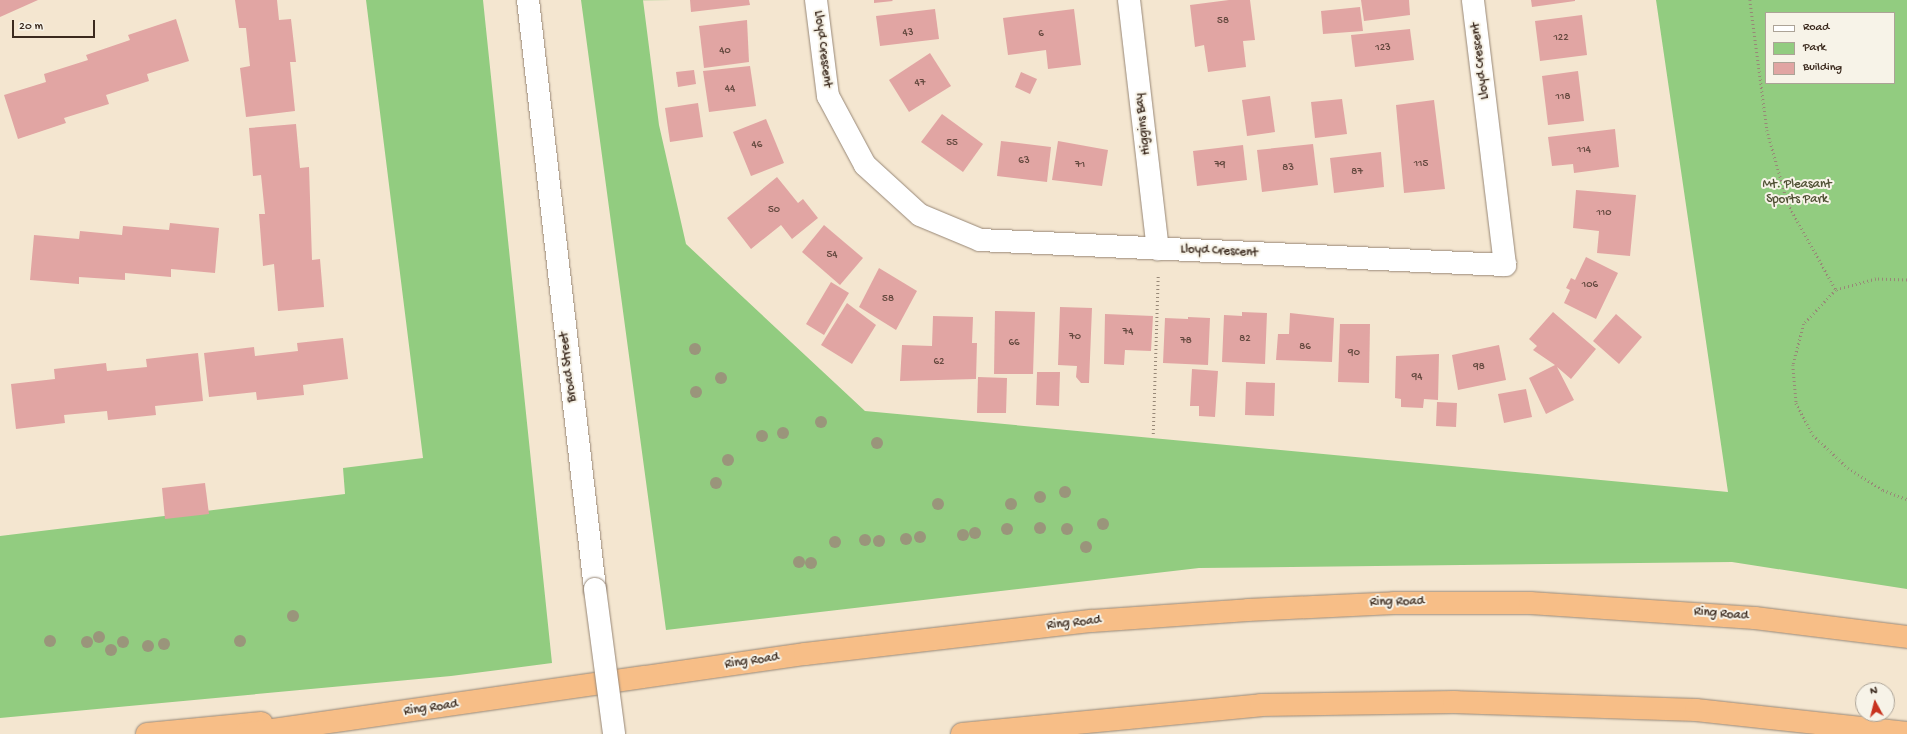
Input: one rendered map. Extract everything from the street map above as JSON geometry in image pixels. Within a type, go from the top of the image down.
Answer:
[{"type":"highway","name":"Ring Road","points":[[245,734],[502,700],[805,654],[1092,622],[1394,603],[1530,603],[1681,611],[1907,637]]},
{"type":"highway","points":[[147,734],[502,700]]},
{"type":"highway","points":[[962,734],[1261,705],[1454,702],[1696,710],[1907,733]]},
{"type":"street","name":"Broad Street","points":[[528,0],[595,589],[614,734]]},
{"type":"street","name":"Lloyd Crescent","points":[[816,0],[828,96],[866,165],[920,215],[980,240],[1505,265],[1473,0]]},
{"type":"street","name":"Higgins Bay","points":[[1129,0],[1158,249]]},
{"type":"path","points":[[1750,0],[1767,130],[1788,204],[1836,290]]},
{"type":"path","points":[[1153,434],[1158,249]]},
{"type":"path","points":[[1907,280],[1876,279],[1836,290],[1804,324],[1796,343],[1793,365],[1796,403],[1803,420],[1830,453],[1866,480],[1907,499]]},
{"type":"green space","points":[[366,0],[483,0],[552,663],[451,676],[0,718],[0,536],[345,494],[343,468],[423,458]]},
{"type":"green space","name":"Mt. Pleasant Sports Park","points":[[581,0],[643,0],[659,125],[686,244],[865,411],[1728,492],[1656,0],[1907,0],[1907,589],[1732,562],[1199,568],[666,630]]},
{"type":"building","points":[[0,0],[38,0],[0,17]]},
{"type":"building","points":[[235,0],[277,0],[279,20],[291,19],[296,62],[290,62],[295,111],[246,117],[240,68],[250,66],[246,28],[239,28]]},
{"type":"building","points":[[690,0],[749,0],[750,5],[691,12]]},
{"type":"building","points":[[874,0],[892,0],[893,1],[874,3]]},
{"type":"building","points":[[1229,0],[1250,0],[1255,40],[1243,41],[1246,67],[1208,72],[1204,45],[1195,47],[1190,5]]},
{"type":"building","points":[[1361,0],[1409,0],[1410,15],[1364,21]]},
{"type":"building","points":[[1531,0],[1575,0],[1575,1],[1532,7]]},
{"type":"building","points":[[1360,7],[1363,31],[1323,34],[1321,11]]},
{"type":"building","points":[[935,9],[939,39],[880,46],[876,16]]},
{"type":"building","points":[[1074,9],[1081,65],[1048,69],[1046,50],[1008,55],[1003,18]]},
{"type":"building","points":[[1582,15],[1587,55],[1540,61],[1535,21]]},
{"type":"building","points":[[176,19],[189,61],[147,74],[149,81],[106,95],[109,104],[64,118],[66,123],[18,139],[4,95],[46,82],[44,74],[88,60],[86,55],[130,40],[128,35]]},
{"type":"building","points":[[747,20],[749,62],[704,68],[699,26]]},
{"type":"building","points":[[1410,29],[1414,60],[1355,67],[1351,35]]},
{"type":"building","points":[[930,53],[951,86],[909,112],[889,80]]},
{"type":"building","points":[[750,66],[756,106],[709,112],[703,71]]},
{"type":"building","points":[[694,70],[696,84],[678,87],[676,72]]},
{"type":"building","points":[[1578,71],[1584,121],[1548,125],[1542,76]]},
{"type":"building","points":[[1021,72],[1037,79],[1030,94],[1015,87]]},
{"type":"building","points":[[1270,96],[1275,132],[1247,136],[1242,100]]},
{"type":"building","points":[[1342,99],[1347,134],[1315,138],[1311,102]]},
{"type":"building","points":[[1434,100],[1445,189],[1404,193],[1396,105]]},
{"type":"building","points":[[698,103],[703,137],[670,142],[665,108]]},
{"type":"building","points":[[942,114],[983,144],[963,172],[921,142]]},
{"type":"building","points":[[766,119],[784,163],[751,176],[733,132]]},
{"type":"building","points":[[296,124],[300,168],[309,167],[312,260],[320,259],[324,307],[278,311],[274,264],[263,266],[259,214],[265,214],[261,175],[253,176],[249,128]]},
{"type":"building","points":[[1615,129],[1619,167],[1574,173],[1573,164],[1552,166],[1548,137]]},
{"type":"building","points":[[1001,141],[1051,147],[1047,182],[997,176]]},
{"type":"building","points":[[1058,141],[1108,150],[1102,186],[1052,180]]},
{"type":"building","points":[[1313,144],[1318,185],[1262,192],[1257,150]]},
{"type":"building","points":[[1243,145],[1247,180],[1197,186],[1193,151]]},
{"type":"building","points":[[1381,152],[1384,187],[1334,193],[1330,158]]},
{"type":"building","points":[[777,177],[798,203],[803,199],[818,218],[792,239],[781,225],[751,249],[727,218]]},
{"type":"building","points":[[1576,190],[1636,195],[1630,256],[1597,253],[1599,231],[1573,228]]},
{"type":"building","points":[[170,223],[219,228],[215,273],[171,269],[171,277],[125,273],[125,280],[79,277],[79,284],[30,280],[34,235],[79,239],[80,231],[122,235],[123,226],[169,230]]},
{"type":"building","points":[[824,225],[863,258],[840,285],[802,252]]},
{"type":"building","points":[[1586,257],[1618,273],[1596,319],[1564,303],[1570,290],[1566,288],[1571,278],[1575,280]]},
{"type":"building","points":[[879,268],[917,291],[896,330],[859,307]]},
{"type":"building","points":[[831,282],[849,293],[824,335],[806,324]]},
{"type":"building","points":[[847,303],[876,325],[852,364],[821,345]]},
{"type":"building","points":[[1060,307],[1092,308],[1089,383],[1081,383],[1076,377],[1077,366],[1058,365]]},
{"type":"building","points":[[995,311],[1035,312],[1033,374],[994,374]]},
{"type":"building","points":[[1242,312],[1267,313],[1265,364],[1222,362],[1224,315],[1242,316]]},
{"type":"building","points":[[1553,312],[1596,349],[1571,379],[1557,367],[1574,400],[1546,414],[1529,378],[1555,365],[1533,350],[1537,346],[1529,339]]},
{"type":"building","points":[[1290,313],[1334,318],[1332,362],[1276,360],[1278,334],[1289,334]]},
{"type":"building","points":[[1105,314],[1153,316],[1151,351],[1125,350],[1124,365],[1104,364]]},
{"type":"building","points":[[1616,314],[1642,337],[1619,364],[1593,341]]},
{"type":"building","points":[[933,316],[973,317],[972,343],[977,343],[976,379],[900,381],[902,345],[932,346]]},
{"type":"building","points":[[1188,317],[1210,318],[1208,365],[1163,363],[1165,318],[1188,319]]},
{"type":"building","points":[[1340,324],[1370,324],[1369,383],[1338,382]]},
{"type":"building","points":[[343,338],[348,379],[303,385],[304,395],[257,400],[256,392],[209,397],[204,353],[254,347],[255,356],[298,351],[297,343]]},
{"type":"building","points":[[1499,345],[1506,380],[1458,390],[1452,355]]},
{"type":"building","points":[[198,353],[203,401],[155,406],[156,415],[108,420],[107,411],[64,415],[65,423],[16,429],[11,384],[55,379],[54,369],[106,363],[107,371],[147,367],[146,359]]},
{"type":"building","points":[[1439,354],[1438,400],[1424,399],[1423,408],[1401,407],[1401,399],[1395,398],[1396,356]]},
{"type":"building","points":[[1192,369],[1218,371],[1215,417],[1199,416],[1199,406],[1190,406]]},
{"type":"building","points":[[1037,372],[1060,372],[1059,406],[1036,405]]},
{"type":"building","points":[[978,377],[1007,378],[1006,413],[977,413]]},
{"type":"building","points":[[1246,382],[1275,383],[1274,416],[1245,415]]},
{"type":"building","points":[[1526,389],[1532,417],[1504,423],[1498,394]]},
{"type":"building","points":[[1437,402],[1457,403],[1456,427],[1436,426]]},
{"type":"building","points":[[205,483],[209,514],[165,519],[162,488]]}]
